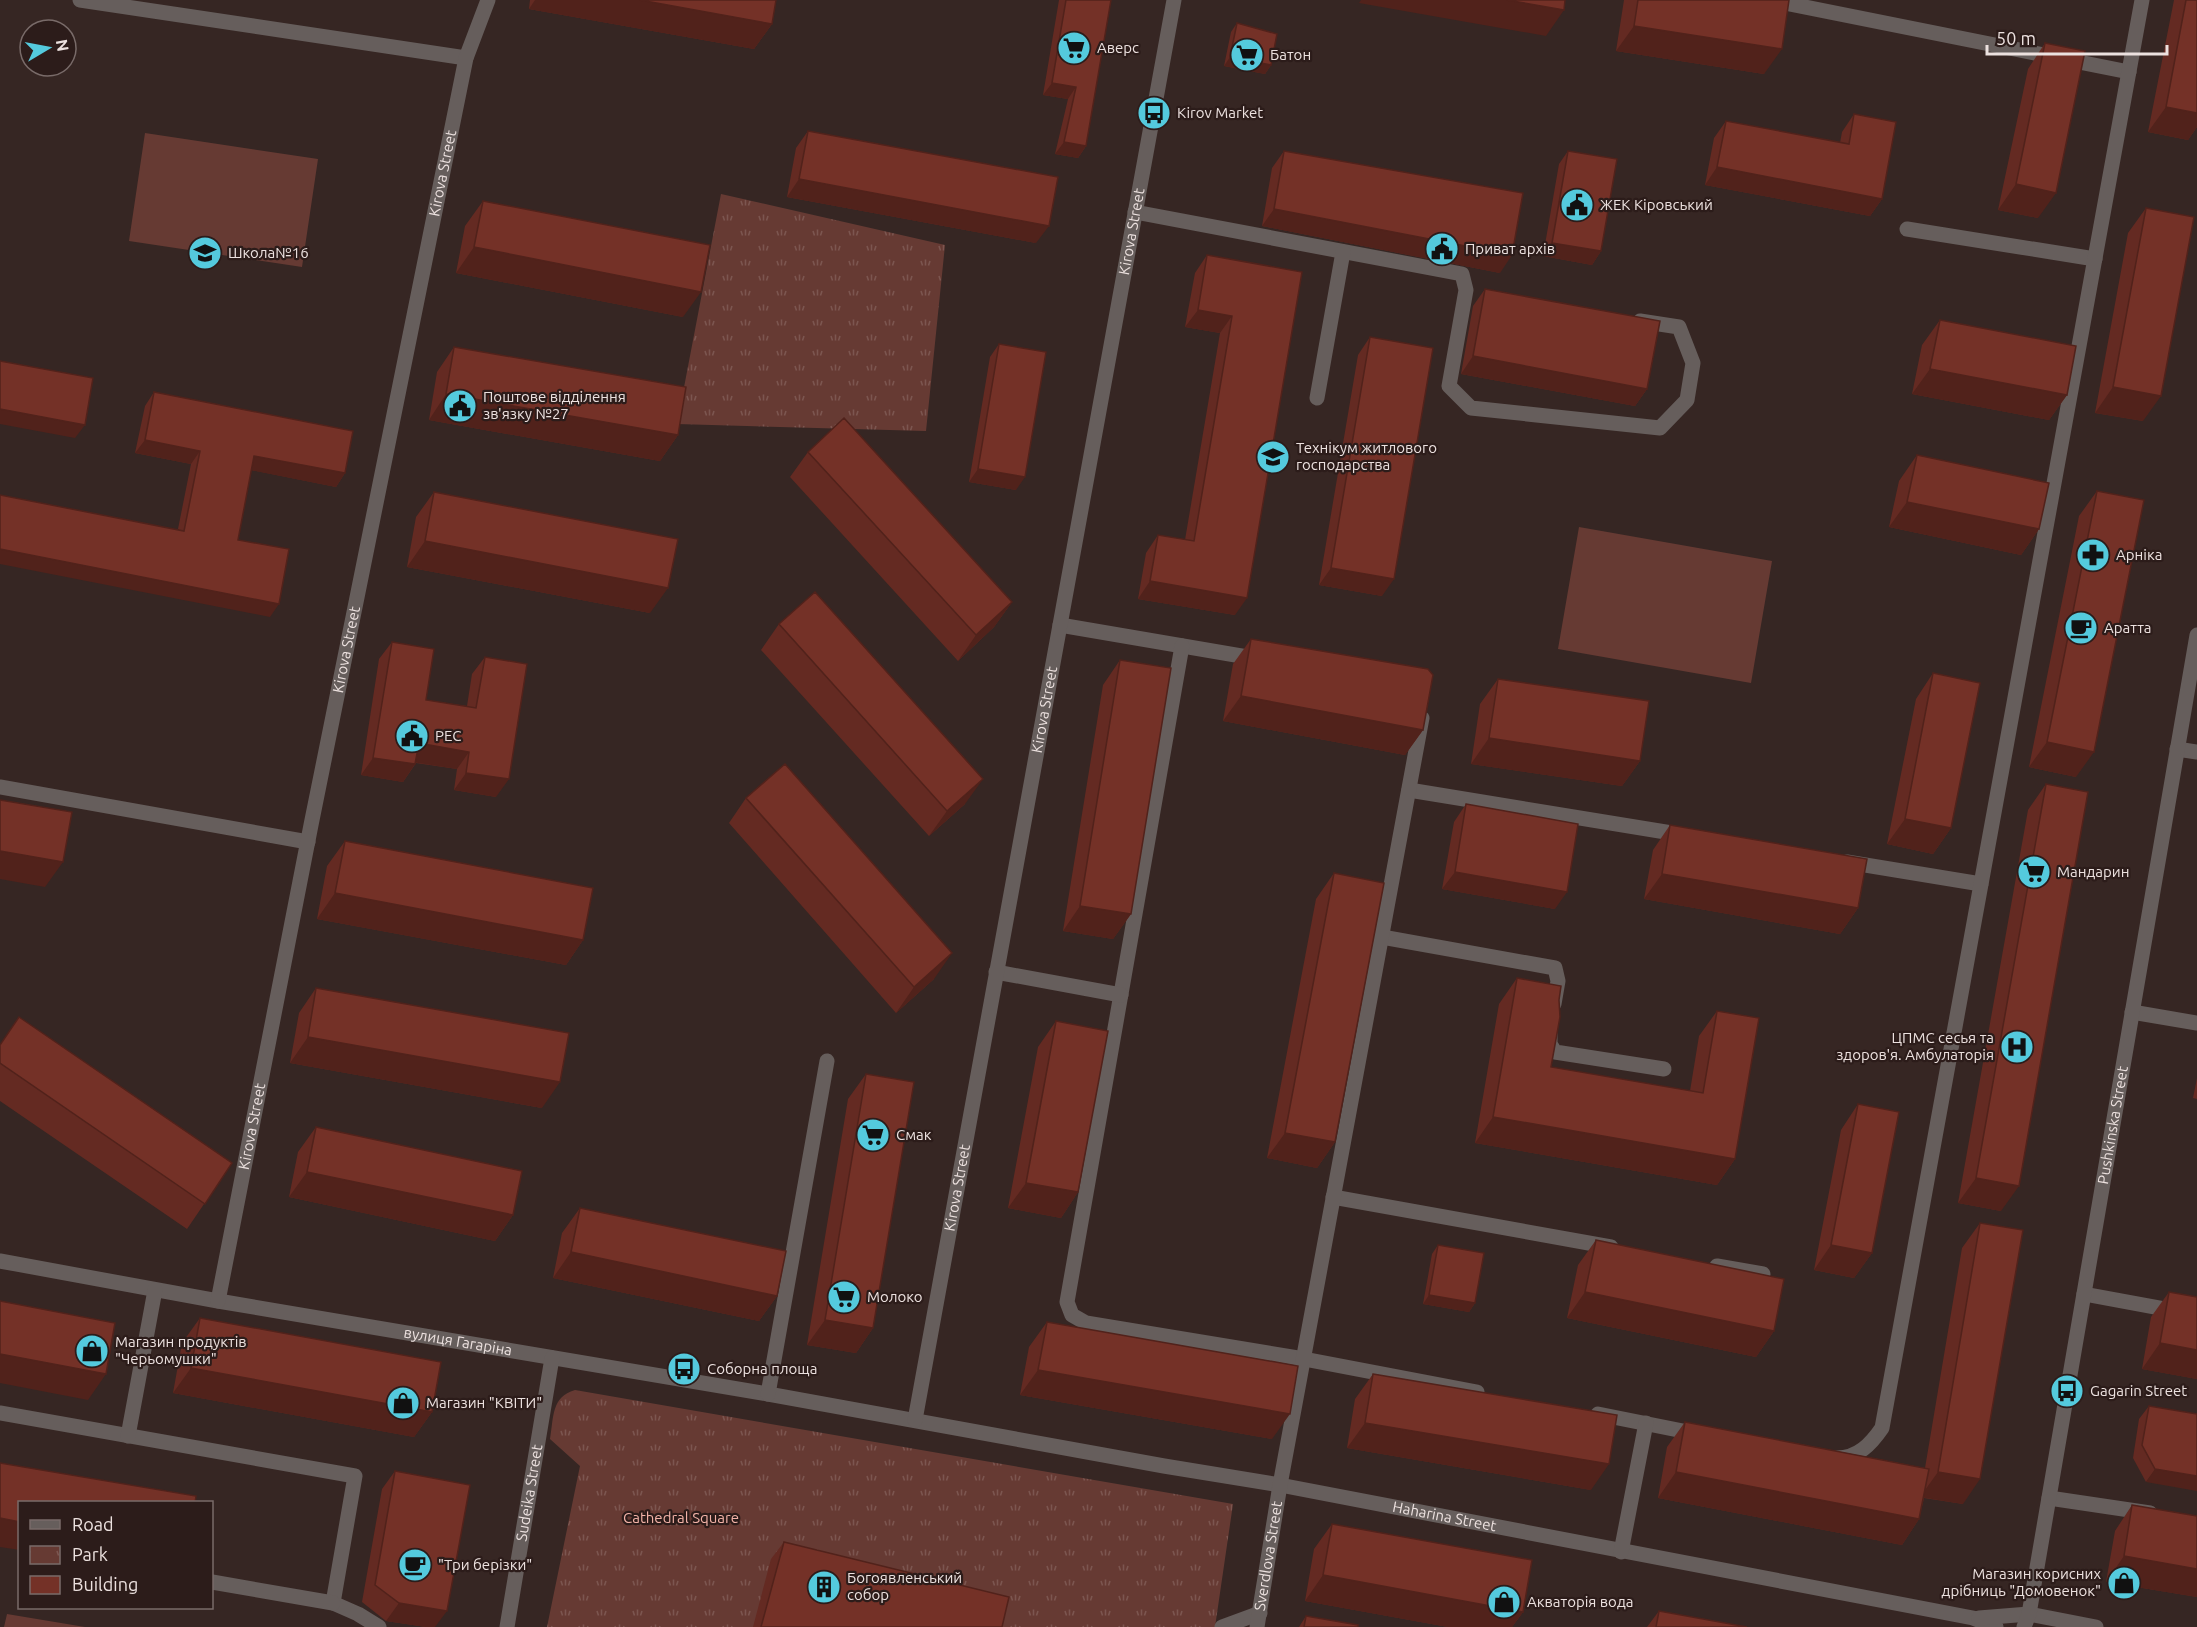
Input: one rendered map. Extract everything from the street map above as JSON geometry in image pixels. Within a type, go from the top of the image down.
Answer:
[{"type":"street","points":[[80,0],[466,58]]},
{"type":"street","name":"Kirova Street","points":[[218,1301],[466,58],[488,0]]},
{"type":"street","name":"Kirova Street","points":[[915,1420],[1174,0]]},
{"type":"street","points":[[1770,0],[2129,72]]},
{"type":"street","points":[[1828,1458],[1856,1455],[1872,1443],[1882,1428],[2142,0]]},
{"type":"street","points":[[1135,212],[1462,274],[1466,290],[1449,386],[1471,408],[1660,428],[1687,400],[1693,363],[1679,327],[1622,318]]},
{"type":"street","points":[[1907,229],[2095,259]]},
{"type":"street","points":[[1317,398],[1343,252]]},
{"type":"street","points":[[1060,625],[1276,662]]},
{"type":"street","name":"Pushkinska Street","points":[[2028,1623],[2197,635]]},
{"type":"street","points":[[1182,646],[1067,1302],[1072,1315],[1086,1323],[1304,1359],[1492,1395]]},
{"type":"street","name":"Sverdlova Street","points":[[1258,1620],[1280,1485],[1426,698]]},
{"type":"street","points":[[2177,749],[2197,752]]},
{"type":"street","points":[[0,787],[308,842]]},
{"type":"street","points":[[1409,790],[1701,838]]},
{"type":"street","points":[[1829,859],[1981,884]]},
{"type":"street","points":[[1382,937],[1555,968],[1558,981],[1550,1033],[1550,1044],[1555,1052],[1664,1069]]},
{"type":"street","points":[[996,972],[1121,995]]},
{"type":"street","points":[[2132,1012],[2197,1023]]},
{"type":"street","points":[[768,1394],[827,1061]]},
{"type":"street","points":[[1334,1197],[1624,1249]]},
{"type":"street","name":"вулиця Гагаріна","points":[[0,1262],[915,1420]]},
{"type":"street","points":[[1705,1264],[1763,1274]]},
{"type":"street","points":[[128,1436],[155,1290]]},
{"type":"street","points":[[2084,1294],[2197,1315]]},
{"type":"street","name":"Sudeika Street","points":[[507,1627],[552,1358]]},
{"type":"street","points":[[1587,1412],[1714,1437]]},
{"type":"street","points":[[0,1413],[355,1476],[333,1603]]},
{"type":"street","name":"Haharina Street","points":[[915,1420],[1280,1485],[1973,1618],[2096,1627]]},
{"type":"street","points":[[1621,1552],[1646,1424]]},
{"type":"street","points":[[2049,1498],[2163,1515]]},
{"type":"street","points":[[213,1582],[333,1603],[358,1614],[379,1627]]},
{"type":"street","name":"Haharina Street","points":[[1973,1618],[1996,1627]]},
{"type":"street","points":[[1222,1627],[1258,1620]]},
{"type":"green space","points":[[145,133],[318,159],[302,267],[129,241]]},
{"type":"green space","points":[[721,194],[945,245],[926,431],[677,424]]},
{"type":"green space","points":[[1579,527],[1772,561],[1751,683],[1558,649]]},
{"type":"green space","name":"Cathedral Square","points":[[575,1390],[1233,1504],[1215,1627],[547,1627],[580,1466],[550,1439],[553,1416],[558,1403],[567,1393]]},
{"type":"green space","points":[[7,1614],[85,1627],[4,1627]]},
{"type":"building","points":[[640,0],[776,0],[772,24]]},
{"type":"building","name":"Аверс","points":[[1066,0],[1111,0],[1086,146],[1064,142],[1076,87],[1052,83]]},
{"type":"building","points":[[1507,0],[1565,0],[1564,10]]},
{"type":"building","points":[[1638,0],[1789,0],[1782,49],[1634,26]]},
{"type":"building","points":[[2186,0],[2197,0],[2197,113],[2166,107]]},
{"type":"building","name":"Батон","points":[[1237,23],[1277,34],[1271,65],[1230,57]]},
{"type":"building","points":[[2045,43],[2085,51],[2056,193],[2016,184]]},
{"type":"building","points":[[1854,114],[1896,122],[1882,199],[1717,167],[1726,121],[1849,144]]},
{"type":"building","points":[[808,131],[1058,177],[1049,226],[799,179]]},
{"type":"building","points":[[1284,151],[1523,193],[1512,255],[1274,209]]},
{"type":"building","points":[[1568,151],[1617,159],[1601,251],[1552,243]]},
{"type":"building","points":[[483,201],[710,245],[701,292],[474,247]]},
{"type":"building","points":[[2146,208],[2194,217],[2161,396],[2113,387]]},
{"type":"building","points":[[1207,255],[1302,272],[1247,598],[1150,581],[1158,535],[1194,541],[1232,316],[1198,310]]},
{"type":"building","points":[[1485,289],[1660,321],[1647,389],[1473,356]]},
{"type":"building","points":[[1940,320],[2076,346],[2067,395],[1930,369]]},
{"type":"building","points":[[1370,337],[1433,348],[1394,579],[1331,568]]},
{"type":"building","points":[[999,344],[1046,352],[1025,477],[978,469]]},
{"type":"building","points":[[454,347],[686,387],[678,435],[446,394]]},
{"type":"building","points":[[0,361],[93,378],[85,425],[0,409]]},
{"type":"building","points":[[154,392],[353,431],[345,473],[254,456],[238,540],[289,549],[279,604],[0,549],[0,495],[184,531],[200,451],[145,440]]},
{"type":"building","points":[[844,418],[1012,602],[976,635],[808,452]]},
{"type":"building","points":[[1917,455],[2049,483],[2039,529],[1907,502]]},
{"type":"building","points":[[2097,491],[2144,500],[2094,752],[2047,742]]},
{"type":"building","points":[[434,492],[678,539],[668,588],[425,541]]},
{"type":"building","points":[[815,592],[983,779],[947,811],[779,624]]},
{"type":"building","points":[[1251,639],[1428,669],[1433,675],[1423,730],[1241,696]]},
{"type":"building","points":[[392,642],[434,649],[426,700],[476,708],[485,657],[527,664],[509,779],[466,773],[469,752],[419,743],[415,764],[373,758]]},
{"type":"building","points":[[1120,660],[1171,668],[1131,914],[1080,906]]},
{"type":"building","points":[[1933,673],[1980,683],[1951,828],[1905,819]]},
{"type":"building","points":[[1498,679],[1649,701],[1640,761],[1489,738]]},
{"type":"building","points":[[785,764],[952,953],[914,987],[746,798]]},
{"type":"building","points":[[2046,784],[2088,792],[2019,1186],[1976,1178]]},
{"type":"building","points":[[0,800],[72,812],[63,862],[0,851]]},
{"type":"building","points":[[1466,804],[1578,824],[1567,892],[1455,872]]},
{"type":"building","points":[[1670,825],[1867,859],[1858,908],[1662,874]]},
{"type":"building","points":[[345,841],[593,888],[583,940],[335,893]]},
{"type":"building","points":[[1334,873],[1384,883],[1335,1142],[1285,1133]]},
{"type":"building","points":[[1517,978],[1561,986],[1560,1017],[1551,1067],[1703,1093],[1717,1011],[1759,1018],[1735,1159],[1493,1117]]},
{"type":"building","points":[[316,988],[569,1033],[560,1082],[308,1037]]},
{"type":"building","points":[[19,1017],[232,1163],[205,1204],[0,1063],[0,1045]]},
{"type":"building","points":[[1056,1021],[1108,1031],[1078,1192],[1026,1183]]},
{"type":"building","points":[[866,1074],[914,1082],[873,1328],[825,1320]]},
{"type":"building","points":[[1858,1104],[1899,1112],[1872,1253],[1831,1245]]},
{"type":"building","points":[[316,1127],[522,1171],[513,1215],[307,1172]]},
{"type":"building","points":[[580,1208],[786,1251],[777,1296],[571,1252]]},
{"type":"building","points":[[1980,1223],[2023,1230],[1980,1479],[1938,1472]]},
{"type":"building","points":[[1596,1240],[1784,1279],[1774,1331],[1585,1292]]},
{"type":"building","points":[[1438,1245],[1484,1253],[1475,1303],[1429,1295]]},
{"type":"building","points":[[2169,1292],[2197,1297],[2197,1350],[2160,1343]]},
{"type":"building","points":[[0,1301],[115,1323],[106,1374],[0,1354]]},
{"type":"building","points":[[200,1318],[441,1362],[432,1412],[191,1368]]},
{"type":"building","points":[[1047,1322],[1298,1366],[1290,1414],[1038,1370]]},
{"type":"building","points":[[1373,1374],[1617,1415],[1609,1464],[1365,1423]]},
{"type":"building","points":[[2149,1406],[2197,1414],[2197,1476],[2155,1469],[2142,1445]]},
{"type":"building","points":[[1685,1422],[1929,1469],[1919,1519],[1676,1472]]},
{"type":"building","points":[[0,1463],[196,1496],[195,1501],[18,1501],[18,1522],[0,1518]]},
{"type":"building","points":[[395,1471],[470,1485],[447,1611],[399,1603],[375,1585]]},
{"type":"building","points":[[2132,1505],[2197,1516],[2197,1569],[2124,1556]]},
{"type":"building","points":[[1332,1524],[1532,1560],[1523,1612],[1323,1575]]},
{"type":"building","name":"Богоявленський собор","points":[[784,1542],[1009,1597],[1002,1627],[761,1627]]},
{"type":"building","points":[[1659,1611],[1747,1627],[1656,1627]]},
{"type":"building","points":[[1306,1616],[1358,1625],[1358,1627],[1304,1627]]},
{"type":"place","name":"Аверс","points":[[1074,48]]},
{"type":"place","name":"Батон","points":[[1247,55]]},
{"type":"place","name":"Kirov Market","points":[[1154,113]]},
{"type":"place","name":"ЖЕК Кіровський","points":[[1577,205]]},
{"type":"place","name":"Приват архів","points":[[1442,249]]},
{"type":"place","name":"Школа№16","points":[[205,253]]},
{"type":"place","name":"Поштове відділення зв'язку №27","points":[[460,406]]},
{"type":"place","name":"Технікум житлового господарства","points":[[1273,457]]},
{"type":"place","name":"Арніка","points":[[2093,555]]},
{"type":"place","name":"Аратта","points":[[2081,628]]},
{"type":"place","name":"РЕС","points":[[412,736]]},
{"type":"place","name":"Мандарин","points":[[2034,872]]},
{"type":"place","name":"ЦПМС сесья та здоров'я. Амбулаторія","points":[[2017,1047]]},
{"type":"place","name":"Смак","points":[[873,1135]]},
{"type":"place","name":"Молоко","points":[[844,1297]]},
{"type":"place","name":"Магазин продуктів \"Черьомушки\"","points":[[92,1351]]},
{"type":"place","name":"Соборна площа","points":[[684,1369]]},
{"type":"place","name":"Gagarin Street","points":[[2067,1391]]},
{"type":"place","name":"Магазин \"КВІТИ\"","points":[[403,1403]]},
{"type":"place","name":"\"Три берізки\"","points":[[415,1565]]},
{"type":"place","name":"Магазин корисних дрібниць \"Домовенок\"","points":[[2124,1583]]},
{"type":"place","name":"Богоявленський собор","points":[[824,1587]]},
{"type":"place","name":"Акваторія вода","points":[[1504,1602]]}]
